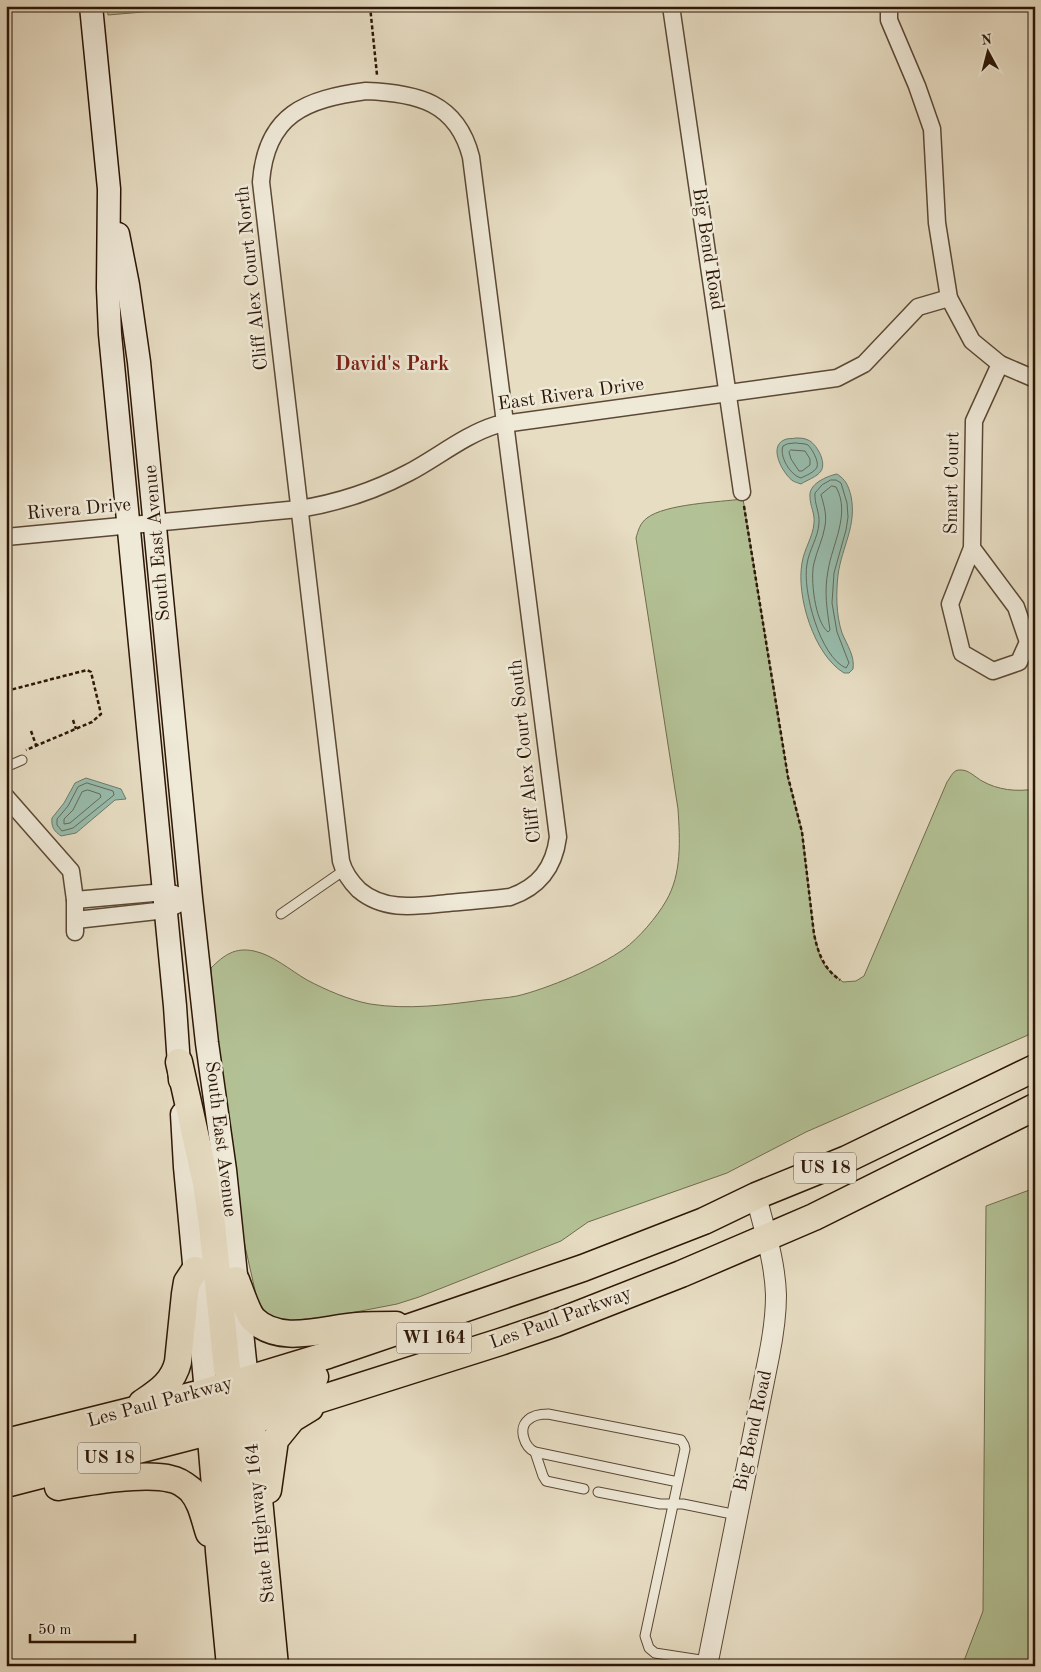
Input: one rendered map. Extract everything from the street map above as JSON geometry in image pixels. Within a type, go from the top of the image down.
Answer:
[{"type":"main road","name":"South East Avenue","points":[[91,6],[109,189],[128,285],[140,362],[191,898],[207,1044],[224,1163],[236,1280],[230,1406]]},
{"type":"main road","name":"South East Avenue","points":[[109,189],[108,288],[110,334],[175,1006],[185,1167],[195,1270],[230,1406]]},
{"type":"main road","points":[[179,1062],[206,1183],[212,1225],[255,1666]]},
{"type":"main road","name":"Les Paul Parkway","points":[[6,1484],[230,1406],[346,1350],[612,1257],[704,1221],[756,1196],[847,1159],[1035,1068]]},
{"type":"main road","name":"Les Paul Parkway","points":[[6,1442],[128,1412],[230,1406],[332,1395],[546,1326],[681,1274],[767,1238],[841,1204],[1035,1107]]},
{"type":"main road","name":"WI 164","points":[[230,1406],[502,1316],[612,1257]]},
{"type":"main road","points":[[128,1412],[162,1389],[174,1373],[178,1362],[187,1282],[195,1270]]},
{"type":"main road","points":[[236,1280],[252,1318],[277,1332],[301,1333],[356,1326],[422,1324]]},
{"type":"main road","points":[[262,1541],[275,1440],[292,1419],[332,1395]]},
{"type":"main road","points":[[6,1464],[230,1406]]},
{"type":"main road","points":[[230,1406],[218,1551],[230,1666]]},
{"type":"main road","name":"State Highway 164","points":[[230,1406],[262,1541],[275,1666]]},
{"type":"main road","points":[[6,1497],[91,1482],[146,1477],[172,1479],[185,1486],[196,1497],[218,1551]]},
{"type":"street","name":"Big Bend Road","points":[[671,6],[742,492]]},
{"type":"street","points":[[889,6],[889,20],[917,86],[932,129],[937,223],[949,298],[972,341],[1000,364],[1035,379]]},
{"type":"street","name":"Cliff Alex Court North","points":[[299,509],[261,182],[264,161],[276,131],[297,110],[319,100],[366,92],[406,94],[421,98],[443,112],[460,130],[466,141],[475,186],[505,424]]},
{"type":"street","name":"East Rivera Drive","points":[[156,523],[299,509],[327,504],[370,490],[408,473],[488,428],[505,424],[837,378],[864,364],[918,307],[949,298]]},
{"type":"street","name":"Smart Court","points":[[972,548],[1016,607],[1028,642],[1019,662],[993,671],[962,653],[950,604],[972,548],[974,422],[1000,364]]},
{"type":"street","name":"Cliff Alex Court South","points":[[343,871],[348,879],[365,895],[384,904],[408,906],[461,902],[510,897],[525,892],[541,878],[556,852],[558,837],[505,424]]},
{"type":"street","points":[[299,509],[336,831],[343,871]]},
{"type":"street","name":"Rivera Drive","points":[[6,537],[156,523]]},
{"type":"street","points":[[6,797],[66,864],[73,879],[75,926],[165,901]]},
{"type":"street","points":[[75,900],[165,901],[191,898]]},
{"type":"street","name":"Big Bend Road","points":[[707,1664],[772,1344],[775,1316],[775,1286],[767,1238],[756,1196]]},
{"type":"lane","points":[[8,766],[22,760]]},
{"type":"lane","points":[[281,914],[343,871]]},
{"type":"lane","points":[[678,1482],[535,1452],[526,1443],[523,1434],[524,1425],[531,1418],[544,1414],[681,1440],[685,1449],[674,1504],[644,1636],[649,1648],[655,1652],[707,1664]]},
{"type":"lane","points":[[535,1452],[546,1481],[584,1489]]},
{"type":"lane","points":[[598,1492],[660,1504],[686,1505],[737,1515]]},
{"type":"path","points":[[370,6],[377,75]]},
{"type":"path","points":[[742,492],[788,777],[802,832],[816,947],[827,968],[840,980]]},
{"type":"path","points":[[6,691],[90,670],[102,712],[92,722],[8,757],[8,766]]},
{"type":"path","points":[[73,720],[76,729]]},
{"type":"path","points":[[31,731],[36,746]]},
{"type":"shaded area","points":[[107,6],[212,6],[108,15]]},
{"type":"shaded area","points":[[743,499],[788,777],[802,832],[814,934],[820,957],[826,968],[843,982],[856,981],[864,976],[947,782],[954,772],[958,770],[967,771],[988,784],[1001,788],[1014,790],[1035,789],[1035,1032],[806,1132],[727,1173],[588,1222],[561,1241],[419,1297],[397,1304],[335,1316],[288,1321],[276,1319],[266,1313],[257,1299],[240,1224],[211,1004],[211,968],[221,959],[235,951],[254,951],[275,959],[314,984],[354,1000],[384,1006],[427,1006],[455,1004],[529,993],[587,970],[613,956],[635,940],[658,914],[666,901],[675,880],[679,856],[678,809],[636,538],[643,522],[655,513],[693,504]]},
{"type":"shaded area","points":[[1035,1188],[1035,1666],[962,1666],[983,1611],[986,1206]]},
{"type":"water","points":[[796,438],[811,442],[820,453],[823,463],[819,473],[801,484],[793,481],[785,473],[777,454],[779,443],[785,439]]},
{"type":"water","points":[[837,474],[843,478],[848,486],[852,507],[851,527],[840,565],[837,589],[840,626],[853,660],[853,669],[849,673],[844,673],[833,664],[816,639],[805,608],[801,576],[803,558],[814,523],[810,492],[819,481]]},
{"type":"water","points":[[86,778],[121,789],[126,799],[115,800],[76,833],[61,836],[56,832],[52,824],[52,818],[64,803],[75,783]]},
{"type":"district","name":"David's Park","points":[[392,365]]}]
